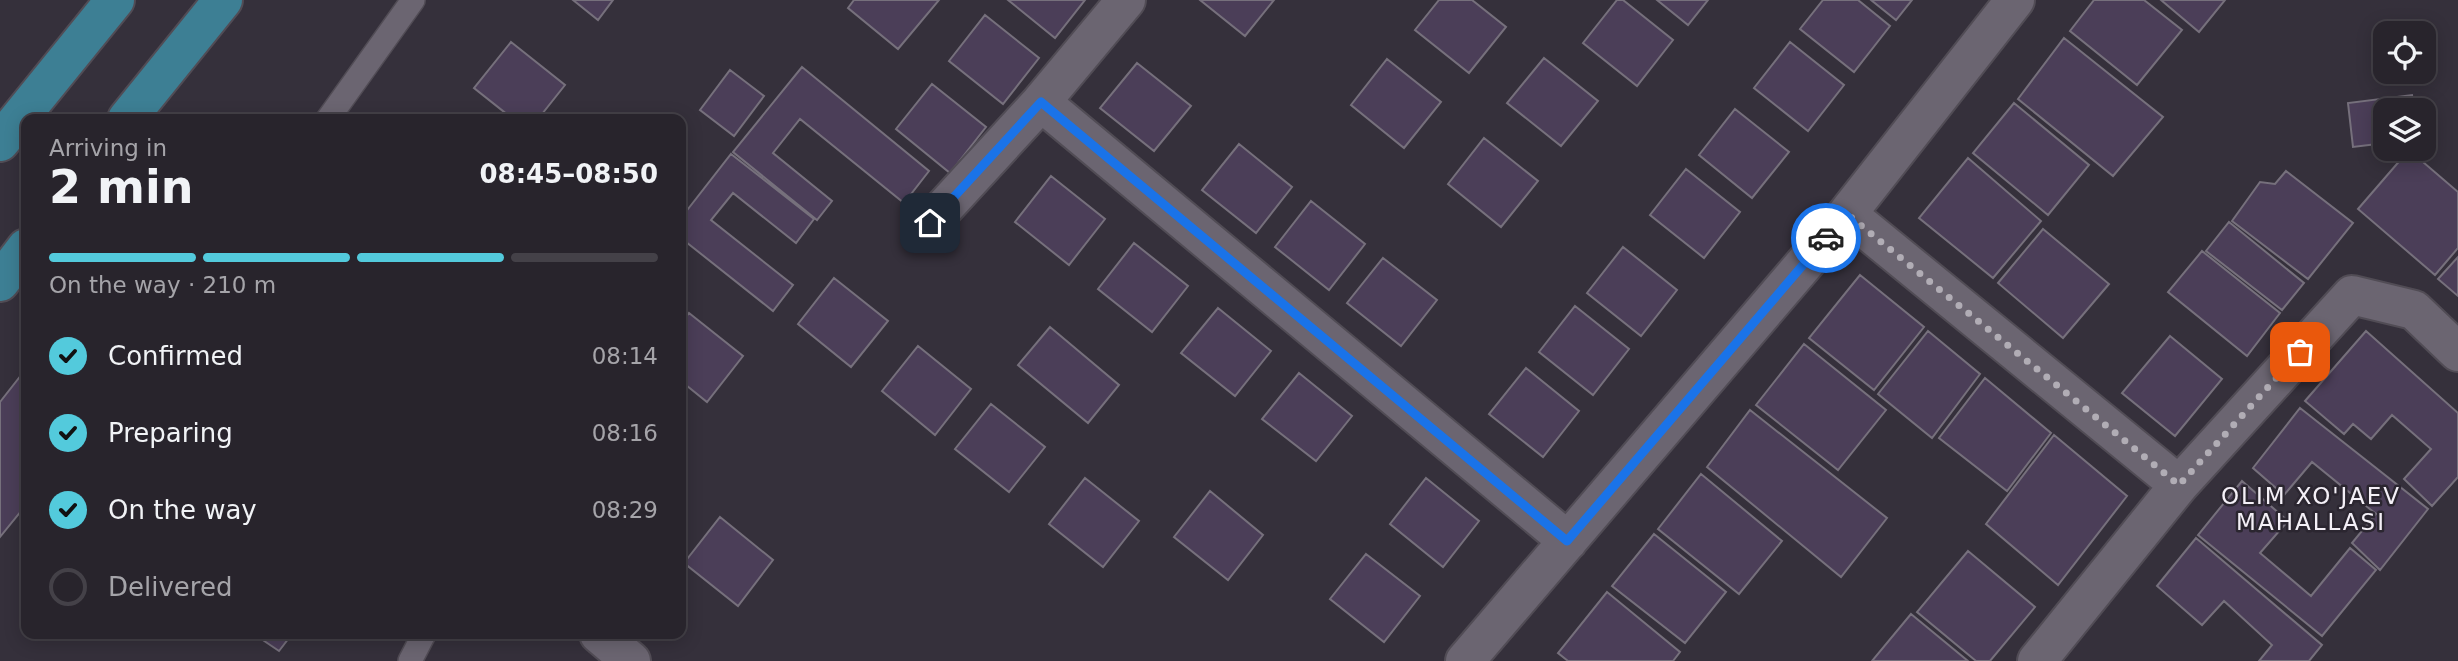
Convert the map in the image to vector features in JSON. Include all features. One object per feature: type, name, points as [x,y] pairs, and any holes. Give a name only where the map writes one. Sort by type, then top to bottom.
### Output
[{"type":"main road","points":[[29,114],[115,0]]},
{"type":"main road","points":[[131,114],[223,0]]},
{"type":"main road","points":[[7,143],[21,124]]},
{"type":"main road","points":[[0,282],[21,255]]},
{"type":"street","points":[[930,223],[1041,102],[1126,0]]},
{"type":"street","points":[[1465,661],[1847,214],[2015,0]]},
{"type":"street","points":[[1041,102],[1567,541]]},
{"type":"street","points":[[1847,214],[2179,485]]},
{"type":"street","points":[[2037,661],[2179,485],[2352,295],[2414,310],[2458,352]]},
{"type":"street","points":[[605,639],[631,661]]},
{"type":"lane","points":[[332,114],[413,0]]},
{"type":"lane","points":[[410,661],[421,639]]},
{"type":"building","points":[[573,0],[613,0],[598,20]]},
{"type":"building","points":[[854,0],[939,0],[898,49],[848,8]]},
{"type":"building","points":[[1008,0],[1085,0],[1055,38]]},
{"type":"building","points":[[1200,0],[1274,0],[1245,36]]},
{"type":"building","points":[[1439,0],[1472,0],[1506,27],[1469,73],[1415,30]]},
{"type":"building","points":[[1617,0],[1623,0],[1673,40],[1637,86],[1583,43]]},
{"type":"building","points":[[1657,0],[1708,0],[1688,25]]},
{"type":"building","points":[[1823,0],[1858,0],[1890,26],[1854,72],[1800,29]]},
{"type":"building","points":[[1871,0],[1912,0],[1896,20]]},
{"type":"building","points":[[2094,0],[2144,0],[2182,30],[2137,85],[2070,31]]},
{"type":"building","points":[[2161,0],[2225,0],[2199,32]]},
{"type":"building","points":[[985,15],[1039,58],[1003,104],[949,61]]},
{"type":"building","points":[[2064,38],[2163,117],[2113,176],[2018,99]]},
{"type":"building","points":[[511,42],[565,85],[542,114],[507,114],[474,88]]},
{"type":"building","points":[[1790,42],[1844,85],[1808,131],[1754,88]]},
{"type":"building","points":[[1544,58],[1598,101],[1561,146],[1507,103]]},
{"type":"building","points":[[1387,59],[1441,102],[1404,148],[1351,105]]},
{"type":"building","points":[[1137,63],[1191,106],[1154,151],[1100,108]]},
{"type":"building","points":[[802,67],[929,171],[904,203],[800,119],[773,153],[832,201],[817,220],[733,152]]},
{"type":"building","points":[[730,70],[764,96],[734,136],[700,110]]},
{"type":"building","points":[[932,84],[986,127],[950,173],[896,129]]},
{"type":"building","points":[[2412,95],[2412,98],[2388,98]]},
{"type":"building","points":[[2373,100],[2373,144],[2353,147],[2348,103]]},
{"type":"building","points":[[2014,103],[2089,165],[2048,215],[1973,153]]},
{"type":"building","points":[[1735,109],[1789,152],[1752,198],[1699,155]]},
{"type":"building","points":[[1484,138],[1538,181],[1501,227],[1448,184]]},
{"type":"building","points":[[1239,144],[1292,187],[1256,233],[1202,190]]},
{"type":"building","points":[[731,154],[814,219],[796,243],[733,193],[711,220],[793,285],[773,311],[686,242],[686,212]]},
{"type":"building","points":[[1968,158],[2041,221],[1993,278],[1919,218]]},
{"type":"building","points":[[2399,161],[2422,161],[2458,192],[2458,248],[2435,275],[2358,209]]},
{"type":"building","points":[[1686,169],[1740,212],[1704,258],[1650,215]]},
{"type":"building","points":[[2286,171],[2353,223],[2308,279],[2232,221],[2260,182],[2275,184]]},
{"type":"building","points":[[1051,176],[1105,219],[1069,265],[1015,222]]},
{"type":"building","points":[[1311,201],[1365,244],[1329,290],[1275,247]]},
{"type":"building","points":[[2229,222],[2304,283],[2282,310],[2206,251]]},
{"type":"building","points":[[2043,229],[2109,284],[2063,338],[1998,283]]},
{"type":"building","points":[[1134,243],[1188,286],[1152,332],[1098,289]]},
{"type":"building","points":[[1623,247],[1677,290],[1641,336],[1587,293]]},
{"type":"building","points":[[2202,251],[2280,313],[2247,356],[2168,292]]},
{"type":"building","points":[[2458,257],[2458,296],[2438,279]]},
{"type":"building","points":[[1383,258],[1437,300],[1401,346],[1347,303]]},
{"type":"building","points":[[1860,275],[1924,327],[1874,390],[1809,338]]},
{"type":"building","points":[[834,278],[888,321],[851,367],[798,324]]},
{"type":"building","points":[[1575,306],[1629,349],[1593,395],[1539,352]]},
{"type":"building","points":[[1218,308],[1271,351],[1235,396],[1181,353]]},
{"type":"building","points":[[689,313],[743,356],[707,402],[686,385],[686,317]]},
{"type":"building","points":[[1050,327],[1119,385],[1088,423],[1018,365]]},
{"type":"building","points":[[1928,331],[1980,374],[1932,438],[1878,394]]},
{"type":"building","points":[[2366,331],[2458,413],[2458,477],[2432,506],[2404,479],[2431,449],[2392,415],[2371,439],[2353,424],[2344,434],[2305,401]]},
{"type":"building","points":[[2170,336],[2222,379],[2175,436],[2122,393]]},
{"type":"building","points":[[1804,344],[1886,410],[1838,470],[1756,405]]},
{"type":"building","points":[[918,346],[971,389],[935,435],[882,391]]},
{"type":"building","points":[[1526,368],[1579,411],[1543,457],[1489,414]]},
{"type":"building","points":[[1299,373],[1352,416],[1316,461],[1262,419]]},
{"type":"building","points":[[21,375],[21,511],[0,537],[0,402]]},
{"type":"building","points":[[1985,378],[2051,433],[2007,491],[1939,438]]},
{"type":"building","points":[[991,404],[1045,447],[1009,492],[955,449]]},
{"type":"building","points":[[2300,408],[2428,509],[2380,570],[2352,543],[2376,514],[2312,462],[2284,495],[2253,468]]},
{"type":"building","points":[[1750,410],[1887,518],[1841,577],[1707,467]]},
{"type":"building","points":[[2054,435],[2127,496],[2058,585],[1986,524]]},
{"type":"building","points":[[1701,474],[1782,541],[1739,594],[1658,529]]},
{"type":"building","points":[[1085,478],[1139,521],[1103,567],[1049,524]]},
{"type":"building","points":[[1426,478],[1479,521],[1443,567],[1390,524]]},
{"type":"building","points":[[2242,481],[2288,521],[2260,553],[2311,596],[2350,548],[2376,570],[2322,636],[2198,535]]},
{"type":"building","points":[[1210,491],[1263,535],[1228,580],[1174,537]]},
{"type":"building","points":[[720,517],[773,560],[738,606],[686,565],[686,560]]},
{"type":"building","points":[[1654,534],[1726,592],[1685,643],[1612,586]]},
{"type":"building","points":[[2196,538],[2322,645],[2309,661],[2259,661],[2272,645],[2224,601],[2202,625],[2157,586]]},
{"type":"building","points":[[1968,551],[2035,607],[1990,661],[1976,661],[1917,612]]},
{"type":"building","points":[[1366,554],[1420,596],[1384,642],[1330,599]]},
{"type":"building","points":[[1607,592],[1680,652],[1673,661],[1568,661],[1558,653]]},
{"type":"building","points":[[1911,614],[1968,661],[1872,661]]},
{"type":"building","points":[[261,639],[288,639],[279,651]]},
{"type":"way so far","points":[[1826,238],[1847,214],[2179,485],[2300,352]]},
{"type":"district","name":"OLIM XO'JAEV MAHALLASI","points":[[2311,509]]},
{"type":"route","points":[[930,223],[1041,102],[1567,541],[1826,238]]}]
